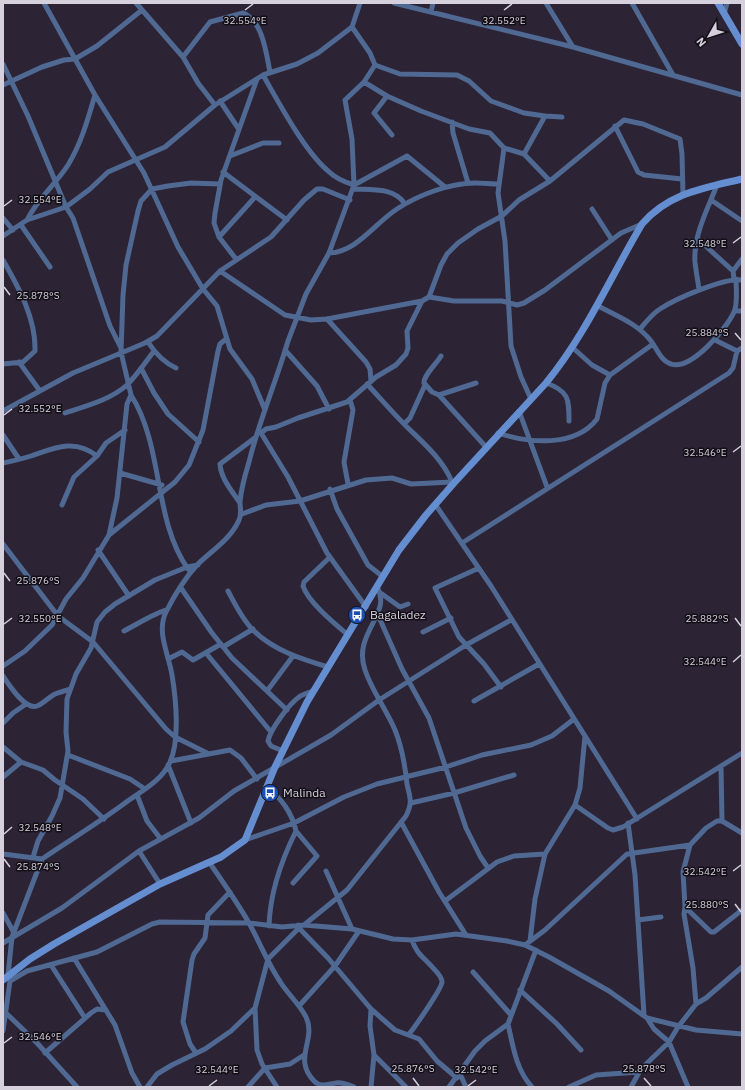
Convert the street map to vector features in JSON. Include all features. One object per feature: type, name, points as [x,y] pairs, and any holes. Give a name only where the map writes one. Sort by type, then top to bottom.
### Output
[{"type":"street","points":[[44,3],[94,96],[136,160],[152,189],[155,200],[168,227],[203,289],[213,300],[221,314],[226,339],[252,379],[265,410]]},
{"type":"street","points":[[136,3],[183,57],[198,83],[238,128]]},
{"type":"street","points":[[3,236],[27,220],[66,207],[90,189],[108,172],[166,147],[217,103],[263,75],[306,60],[352,27],[360,3]]},
{"type":"street","points":[[394,3],[573,47],[742,95]]},
{"type":"street","points":[[431,12],[433,3]]},
{"type":"street","points":[[546,3],[573,47]]},
{"type":"street","points":[[632,3],[673,75]]},
{"type":"street","points":[[718,3],[742,44]]},
{"type":"street","points":[[724,14],[728,3]]},
{"type":"street","points":[[3,85],[59,62],[75,59],[97,46],[142,10]]},
{"type":"street","points":[[183,57],[210,22],[243,13],[252,19],[263,41],[270,72]]},
{"type":"street","points":[[352,27],[373,59],[375,66]]},
{"type":"street","points":[[3,64],[66,207],[73,218],[87,254],[110,326],[121,350],[131,395],[137,404],[148,434],[172,536],[191,573]]},
{"type":"street","points":[[240,503],[249,461],[285,350],[306,294],[329,253],[350,200],[353,187],[352,139],[345,100],[364,82],[375,66]]},
{"type":"street","points":[[375,66],[400,74],[457,75],[472,84],[491,100],[524,113],[562,117]]},
{"type":"street","points":[[263,75],[297,132],[317,160],[335,177],[353,187],[394,193],[401,197],[405,204]]},
{"type":"street","points":[[236,259],[219,237],[214,220],[220,184],[238,128],[257,79]]},
{"type":"street","points":[[364,82],[387,96],[469,129],[490,132],[504,148],[524,154],[550,181]]},
{"type":"street","points":[[27,220],[31,211],[67,166],[77,148],[94,96]]},
{"type":"street","points":[[387,96],[374,114],[392,135]]},
{"type":"street","points":[[524,154],[545,116]]},
{"type":"street","points":[[220,271],[279,312],[285,315],[311,320],[327,320],[422,301],[429,296],[436,275],[447,254],[468,235],[502,216],[519,200],[550,181],[624,120],[653,127],[680,139],[683,195]]},
{"type":"street","points":[[452,122],[452,133],[468,183]]},
{"type":"street","points":[[615,126],[638,172],[682,179]]},
{"type":"street","points":[[230,156],[264,143],[279,143]]},
{"type":"street","points":[[504,148],[499,184],[499,207],[502,216],[510,303],[511,346],[521,377],[531,399]]},
{"type":"street","points":[[353,187],[407,156],[445,187]]},
{"type":"street","points":[[224,172],[255,197],[266,202],[287,220]]},
{"type":"street","points":[[245,840],[275,766],[313,691],[366,607],[382,576],[398,550],[453,482],[546,383],[573,348],[598,306],[642,224],[661,205],[683,195],[742,179]]},
{"type":"street","points":[[329,253],[338,252],[353,246],[405,204],[445,187],[468,183],[499,184]]},
{"type":"street","points":[[121,350],[126,265],[138,211],[142,201],[152,189],[181,184],[220,184]]},
{"type":"street","points":[[700,290],[695,261],[698,239],[717,185]]},
{"type":"street","points":[[3,411],[73,373],[121,350],[148,342],[168,326],[220,271],[271,237],[304,200],[320,188],[350,200]]},
{"type":"street","points":[[219,237],[255,197]]},
{"type":"street","points":[[711,200],[742,221]]},
{"type":"street","points":[[592,209],[612,240]]},
{"type":"street","points":[[3,218],[13,230]]},
{"type":"street","points":[[429,296],[454,301],[494,301],[517,305],[532,299],[621,233],[642,224]]},
{"type":"street","points":[[21,225],[50,267]]},
{"type":"street","points":[[598,306],[640,329],[663,359],[671,365],[677,365],[702,352],[715,340],[735,311],[738,279],[733,271],[698,239]]},
{"type":"street","points":[[733,271],[742,259]]},
{"type":"street","points":[[3,260],[24,301],[34,334],[35,351],[30,358],[19,362],[3,364]]},
{"type":"street","points":[[640,329],[661,309],[700,290],[738,279]]},
{"type":"street","points":[[191,822],[170,763],[175,737],[174,696],[162,626],[167,610],[191,573],[198,564],[232,532],[242,514],[240,503],[220,471],[220,464],[266,429],[329,409],[350,400],[369,383],[396,365],[406,354],[408,348],[407,331],[422,301]]},
{"type":"street","points":[[735,311],[742,311]]},
{"type":"street","points":[[327,320],[366,362],[370,369],[369,383],[404,424],[433,452],[453,482]]},
{"type":"street","points":[[3,666],[32,644],[52,625],[66,599],[83,578],[98,550],[109,535],[169,487],[189,465],[198,442],[206,414],[220,344],[226,339]]},
{"type":"street","points":[[715,340],[737,351]]},
{"type":"street","points":[[148,342],[154,351],[168,364],[176,368]]},
{"type":"street","points":[[498,434],[530,440],[565,440],[578,434],[595,422],[605,384],[610,375],[653,344]]},
{"type":"street","points":[[573,348],[592,365],[610,375]]},
{"type":"street","points":[[462,542],[729,373],[733,368],[737,351],[742,348]]},
{"type":"street","points":[[285,350],[317,386],[329,409]]},
{"type":"street","points":[[65,413],[91,405],[116,393],[128,384],[154,351]]},
{"type":"street","points":[[404,424],[410,418],[425,385],[425,376],[434,368],[441,356]]},
{"type":"street","points":[[19,362],[40,391]]},
{"type":"street","points":[[141,368],[154,393],[168,414],[198,442]]},
{"type":"street","points":[[439,395],[476,383]]},
{"type":"street","points":[[546,383],[554,386],[566,396],[569,404],[569,421]]},
{"type":"street","points":[[425,385],[432,392],[439,395],[486,448]]},
{"type":"street","points":[[109,535],[120,473],[127,404],[131,395]]},
{"type":"street","points":[[348,484],[344,462],[353,410],[350,400]]},
{"type":"street","points":[[519,411],[547,488]]},
{"type":"street","points":[[62,505],[74,477],[96,456],[106,443],[125,430]]},
{"type":"street","points":[[3,434],[19,459]]},
{"type":"street","points":[[259,434],[300,501],[330,557],[366,607]]},
{"type":"street","points":[[3,463],[52,448],[67,446],[84,447],[96,456]]},
{"type":"street","points":[[120,473],[169,487]]},
{"type":"street","points":[[242,514],[266,505],[300,501],[330,489],[379,478],[392,478],[412,484],[453,482]]},
{"type":"street","points":[[330,489],[337,509],[368,565],[382,576]]},
{"type":"street","points":[[436,504],[479,568],[637,819]]},
{"type":"street","points":[[3,544],[58,616],[93,642],[166,729],[175,737],[207,753]]},
{"type":"street","points":[[98,550],[129,596]]},
{"type":"street","points":[[330,557],[304,582],[303,586],[306,593],[315,604],[348,635]]},
{"type":"street","points":[[33,857],[38,841],[52,816],[62,785],[68,755],[67,699],[70,689],[93,642],[97,622],[101,616],[115,604],[155,580],[198,564]]},
{"type":"street","points":[[479,568],[435,588],[459,637],[484,664],[501,687]]},
{"type":"street","points":[[377,587],[382,594],[400,607],[408,604]]},
{"type":"street","points":[[181,588],[222,646],[287,710]]},
{"type":"street","points":[[228,591],[241,614],[253,629],[285,652],[328,667]]},
{"type":"street","points":[[7,978],[97,952],[152,924],[170,921],[232,924],[249,923],[269,926],[299,927],[304,925],[355,881],[401,822],[411,803],[404,755],[398,737],[368,677],[362,657],[366,635],[378,615],[382,601],[382,594]]},
{"type":"street","points":[[124,631],[144,622],[160,611],[167,610]]},
{"type":"street","points":[[378,615],[409,681],[429,718],[473,844],[488,868]]},
{"type":"street","points":[[423,632],[451,618]]},
{"type":"street","points":[[3,943],[68,905],[139,851],[191,822],[234,791],[258,779],[275,766],[331,735],[379,700],[466,645],[511,620]]},
{"type":"street","points":[[168,659],[182,652],[193,660],[253,629]]},
{"type":"street","points":[[206,653],[271,732]]},
{"type":"street","points":[[267,691],[293,656]]},
{"type":"street","points":[[474,702],[539,664]]},
{"type":"street","points":[[3,676],[26,704],[37,706],[57,693],[70,689]]},
{"type":"street","points":[[283,751],[271,746],[268,741],[271,732],[287,710],[299,697],[313,691]]},
{"type":"street","points":[[3,723],[13,713],[26,704]]},
{"type":"street","points":[[7,978],[42,951],[160,884],[221,857],[245,840],[294,823],[344,797],[377,784],[446,767],[482,755],[531,745],[552,736],[574,719]]},
{"type":"street","points":[[530,941],[535,899],[545,854],[576,805],[580,788],[585,736]]},
{"type":"street","points":[[3,747],[21,762],[40,767],[62,785],[83,799],[104,819]]},
{"type":"street","points":[[3,1031],[6,1014],[7,978],[13,931],[42,859],[104,819],[145,789],[170,763],[207,753],[230,750],[236,753],[258,779]]},
{"type":"street","points":[[576,805],[613,830],[637,819],[742,753]]},
{"type":"street","points":[[68,755],[130,779],[145,789]]},
{"type":"street","points":[[3,777],[21,762]]},
{"type":"street","points":[[721,766],[722,821]]},
{"type":"street","points":[[411,803],[454,793],[514,775]]},
{"type":"street","points":[[267,786],[280,799],[294,823],[296,831],[317,856],[293,883]]},
{"type":"street","points":[[137,795],[147,821],[160,838]]},
{"type":"street","points":[[696,1004],[693,968],[684,914],[683,872],[690,845],[712,823],[722,821],[742,833]]},
{"type":"street","points":[[401,822],[445,901],[466,935]]},
{"type":"street","points":[[628,823],[633,852],[646,1017],[654,1028],[670,1042],[688,1087]]},
{"type":"street","points":[[269,926],[269,914],[276,877],[281,862],[296,831]]},
{"type":"street","points":[[525,945],[545,930],[621,858],[633,852],[690,845]]},
{"type":"street","points":[[139,851],[160,884]]},
{"type":"street","points":[[3,854],[42,859]]},
{"type":"street","points":[[445,901],[497,862],[514,856],[545,854]]},
{"type":"street","points":[[209,862],[249,923],[280,982],[306,1016],[310,1027],[310,1034],[304,1055],[307,1070],[313,1080],[317,1083],[330,1086],[337,1083],[354,1087]]},
{"type":"street","points":[[326,871],[352,929]]},
{"type":"street","points":[[196,1053],[186,1032],[183,1014],[194,954],[205,938],[208,915],[230,892]]},
{"type":"street","points":[[685,907],[712,932],[718,930],[742,910]]},
{"type":"street","points":[[3,913],[13,931]]},
{"type":"street","points":[[638,920],[662,917]]},
{"type":"street","points":[[304,925],[352,929],[393,939],[412,940],[435,936],[466,935],[525,945],[609,992],[646,1017],[678,1027],[715,1033],[742,1034]]},
{"type":"street","points":[[277,1087],[265,1068],[257,1050],[255,1008],[268,959],[299,927]]},
{"type":"street","points":[[299,927],[335,966],[371,1009],[395,1030],[419,1039],[437,1061],[459,1076],[466,1087]]},
{"type":"street","points":[[299,1006],[335,966],[359,931]]},
{"type":"street","points":[[409,1034],[439,992],[442,983],[434,968],[421,958],[412,940]]},
{"type":"street","points":[[532,1087],[527,1084],[515,1056],[508,1024],[536,950]]},
{"type":"street","points":[[74,958],[106,1010],[121,1038],[132,1073],[140,1087]]},
{"type":"street","points":[[51,965],[85,1018]]},
{"type":"street","points":[[631,1087],[639,1072],[670,1042],[678,1027],[696,1004],[706,998],[742,967]]},
{"type":"street","points":[[472,972],[511,1015]]},
{"type":"street","points":[[520,990],[557,1024],[580,1050]]},
{"type":"street","points":[[147,1087],[157,1074],[196,1053],[231,1031],[255,1008]]},
{"type":"street","points":[[46,1053],[97,1009],[106,1010]]},
{"type":"street","points":[[371,1009],[370,1032],[374,1055],[371,1087]]},
{"type":"street","points":[[6,1014],[46,1053],[77,1087]]},
{"type":"street","points":[[449,1087],[459,1076],[480,1046],[508,1024]]},
{"type":"street","points":[[248,1087],[265,1068],[290,1064],[304,1055]]},
{"type":"street","points":[[374,1055],[406,1087]]},
{"type":"street","points":[[569,1087],[596,1075],[639,1072]]},
{"type":"place","name":"Bagaladez","points":[[357,615]]},
{"type":"place","name":"Malinda","points":[[270,793]]}]
